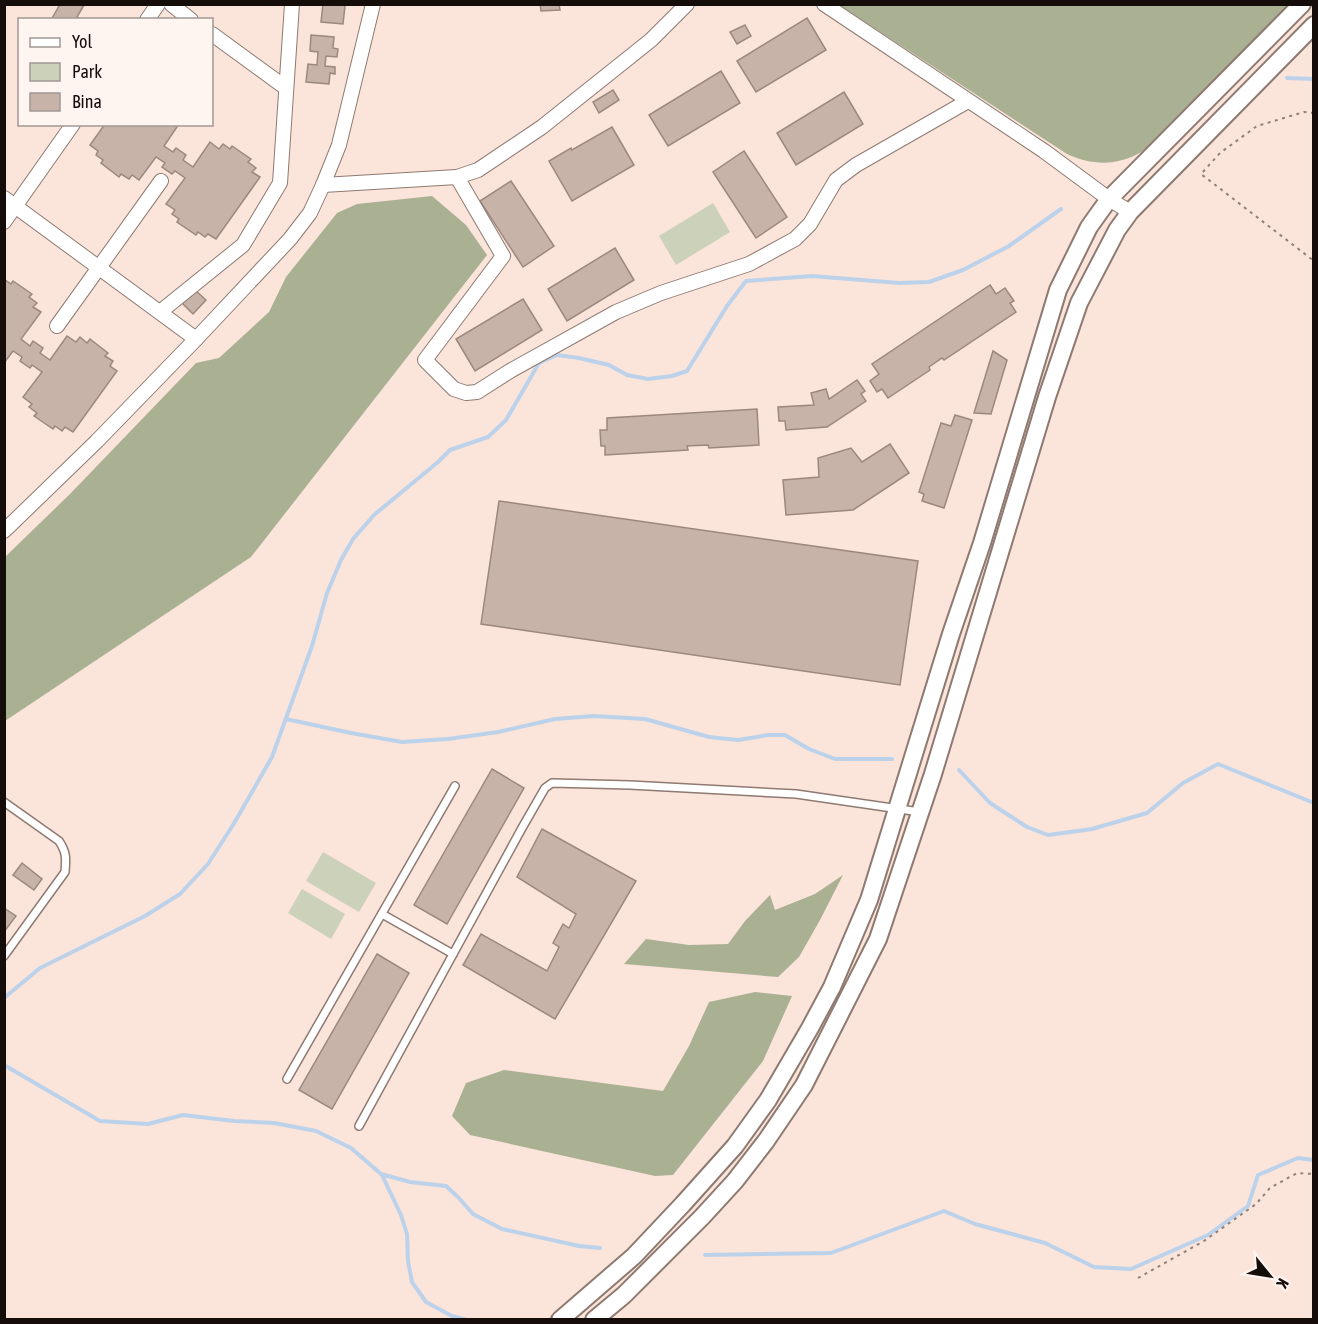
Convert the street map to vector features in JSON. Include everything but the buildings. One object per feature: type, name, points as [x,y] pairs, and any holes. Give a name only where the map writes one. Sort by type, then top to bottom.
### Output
[{"type":"street","points":[[148,18],[158,4]]},
{"type":"street","points":[[171,4],[188,18]]},
{"type":"street","points":[[160,312],[243,245],[280,183],[292,4]]},
{"type":"street","points":[[4,531],[97,441],[196,339],[290,239],[310,213],[339,145],[373,4]]},
{"type":"street","points":[[323,185],[457,177],[478,170],[542,127],[651,40],[687,4]]},
{"type":"street","points":[[824,4],[1130,212]]},
{"type":"street","points":[[560,1320],[634,1256],[735,1146],[768,1100],[832,987],[869,900],[951,634],[982,543],[1058,290],[1089,227],[1109,199],[1302,4]]},
{"type":"street","points":[[594,1320],[624,1295],[702,1217],[735,1181],[766,1141],[804,1085],[878,939],[920,813],[1047,397],[1079,303],[1117,230],[1130,212],[1314,25]]},
{"type":"street","points":[[213,35],[286,88]]},
{"type":"street","points":[[457,177],[503,256],[425,360],[454,389],[466,393],[477,392],[616,312],[661,292],[748,264],[795,239],[810,224],[836,180],[856,165],[968,101]]},
{"type":"street","points":[[4,222],[10,202],[71,126]]},
{"type":"street","points":[[57,326],[161,181]]},
{"type":"street","points":[[10,202],[196,339]]},
{"type":"street","points":[[1026,394],[1047,397]]},
{"type":"street","points":[[982,543],[1000,549]]},
{"type":"lane","points":[[359,1126],[545,788],[552,783],[796,794],[920,813]]},
{"type":"lane","points":[[287,1079],[455,786]]},
{"type":"lane","points":[[4,802],[59,841],[64,849],[66,860],[65,872],[4,956]]},
{"type":"lane","points":[[382,914],[453,954]]},
{"type":"path","points":[[1314,113],[1304,112],[1257,126],[1220,153],[1202,174],[1314,261]]},
{"type":"path","points":[[1138,1278],[1204,1241],[1256,1204],[1270,1188],[1297,1173],[1314,1174]]},
{"type":"green space","points":[[839,5],[1289,5],[1143,151],[1115,162],[1105,163],[1086,161],[1067,154]]},
{"type":"green space","points":[[432,196],[466,225],[487,255],[251,557],[5,721],[5,557],[70,494],[196,363],[219,358],[269,312],[286,277],[337,213],[357,204]]},
{"type":"green space","points":[[713,203],[730,232],[676,265],[659,236]]},
{"type":"green space","points":[[323,852],[376,883],[359,912],[306,881]]},
{"type":"green space","points":[[843,875],[799,957],[778,977],[624,964],[646,939],[689,945],[728,944],[745,921],[770,895],[775,910],[815,894]]},
{"type":"green space","points":[[302,889],[345,914],[331,939],[288,913]]},
{"type":"green space","points":[[755,992],[792,996],[763,1061],[673,1175],[655,1176],[470,1135],[452,1116],[466,1083],[504,1070],[663,1091],[689,1046],[709,1002]]},
{"type":"waterway","points":[[1287,78],[1314,79]]},
{"type":"waterway","points":[[4,998],[40,968],[145,916],[180,894],[208,864],[272,757],[312,646],[327,593],[353,539],[374,515],[450,450],[488,437],[506,420],[539,363],[557,355],[609,365],[627,375],[648,379],[672,376],[687,371],[727,306],[746,281],[812,276],[899,283],[929,282],[963,270],[1009,246],[1061,209]]},
{"type":"waterway","points":[[286,719],[402,742],[498,732],[555,719],[594,716],[645,719],[709,737],[738,740],[785,735],[809,749],[835,759],[892,759]]},
{"type":"waterway","points":[[959,770],[990,803],[1027,827],[1048,835],[1092,829],[1147,813],[1183,783],[1218,764],[1314,803]]},
{"type":"waterway","points":[[4,1065],[100,1121],[148,1124],[183,1115],[274,1123],[316,1131],[351,1148],[381,1174],[410,1182],[446,1186],[473,1214],[502,1229],[579,1246],[600,1248]]},
{"type":"waterway","points":[[705,1255],[831,1253],[944,1211],[975,1224],[1045,1243],[1094,1267],[1131,1269],[1208,1235],[1248,1206],[1258,1175],[1298,1158],[1314,1160]]},
{"type":"waterway","points":[[382,1175],[401,1215],[407,1234],[408,1261],[412,1282],[426,1302],[452,1316],[467,1320]]}]
